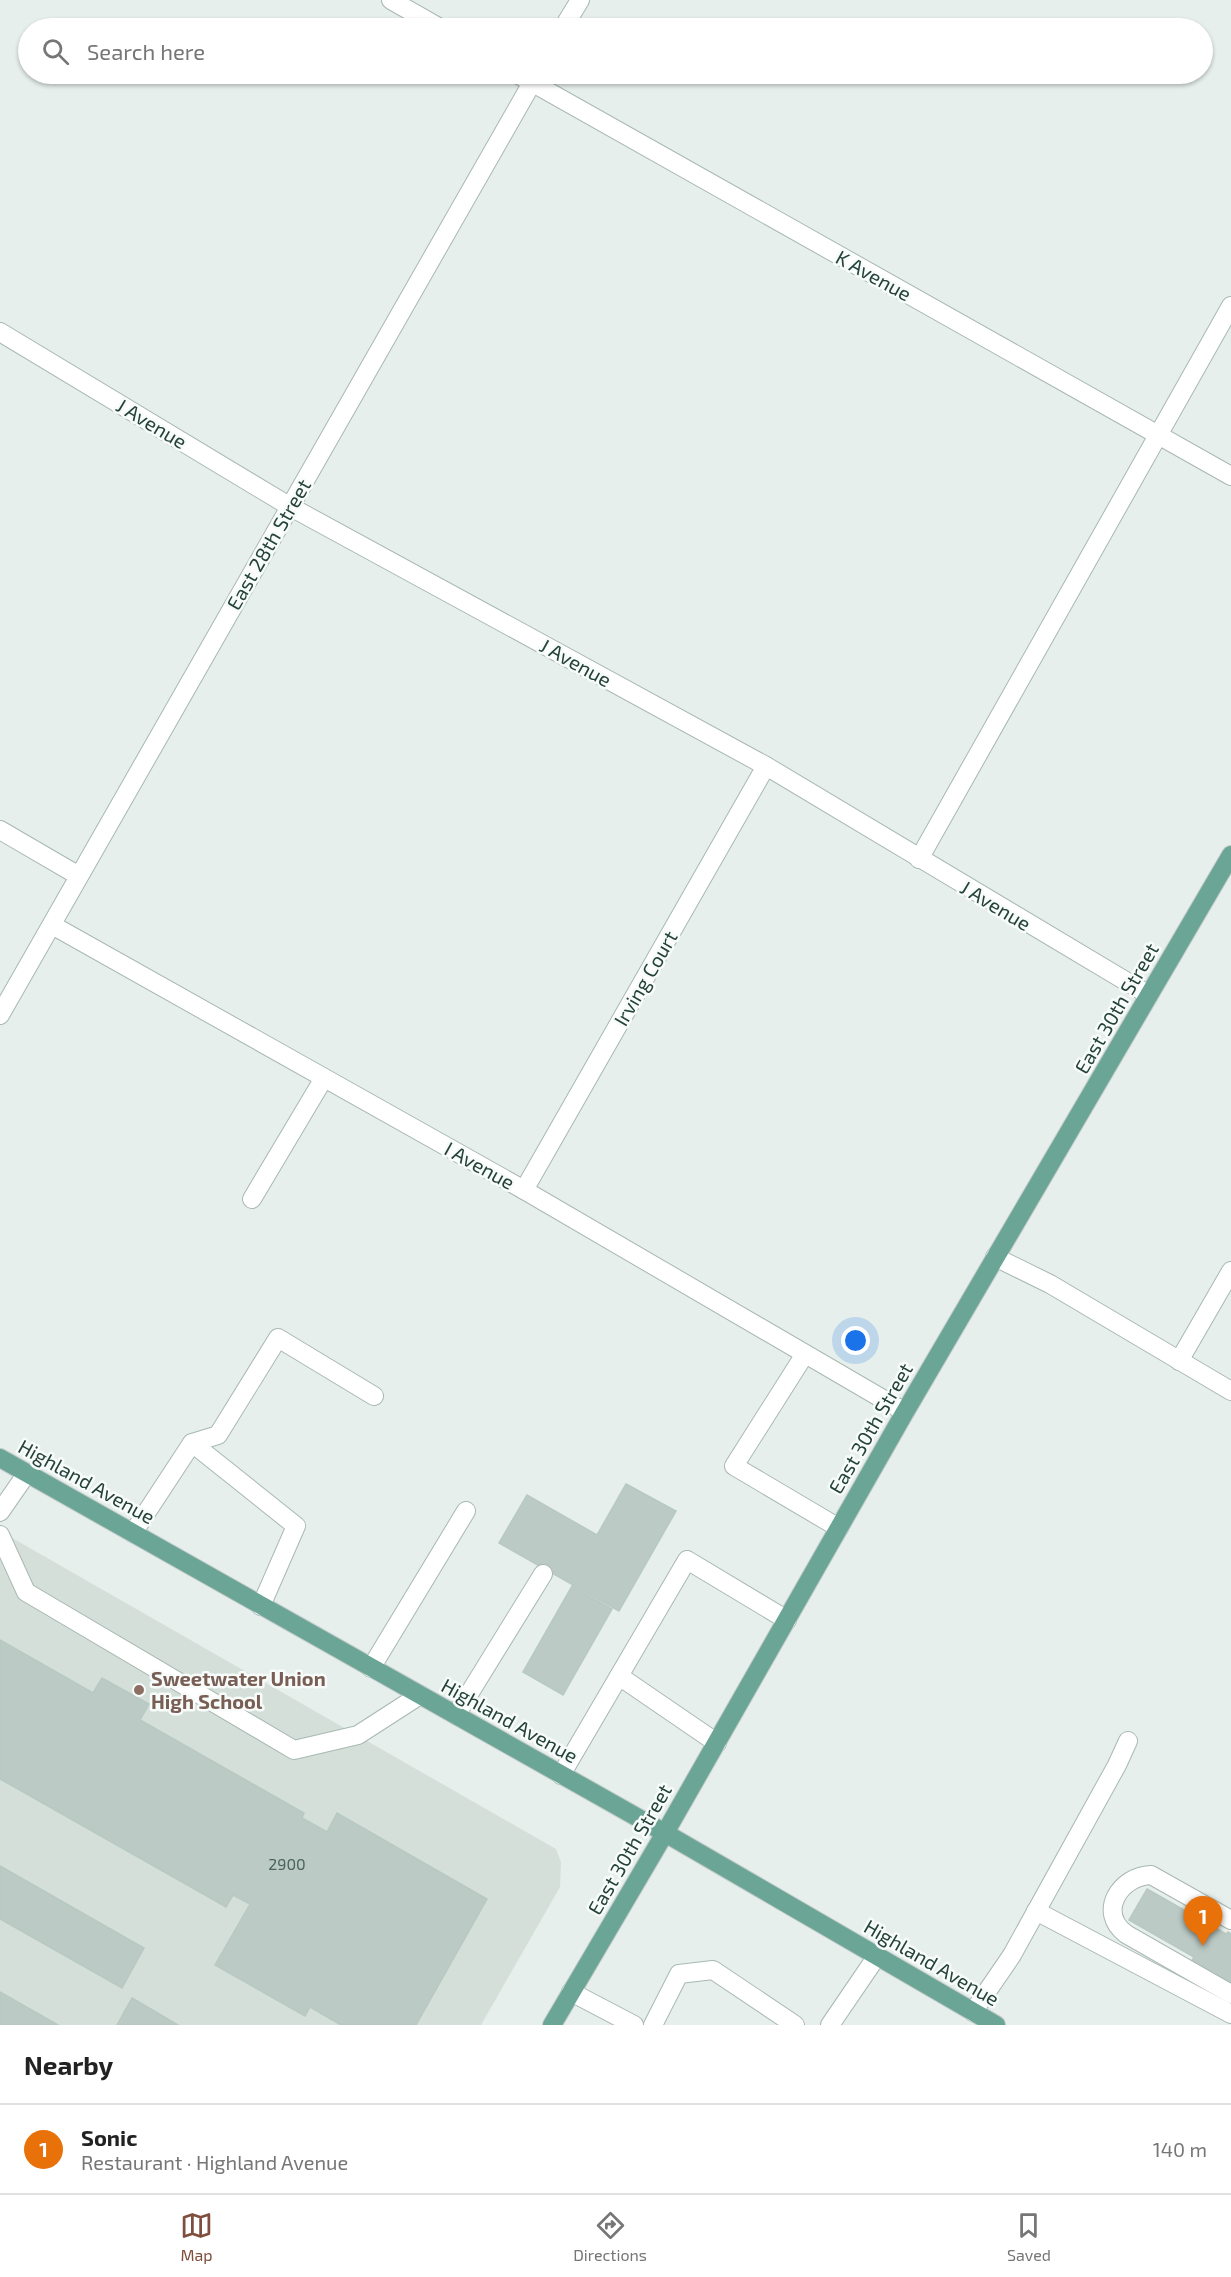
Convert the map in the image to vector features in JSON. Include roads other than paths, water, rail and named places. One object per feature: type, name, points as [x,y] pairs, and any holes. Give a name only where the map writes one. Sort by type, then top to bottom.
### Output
[{"type":"main road","name":"East 30th Street","points":[[552,2025],[717,1743],[904,1412],[1231,855]]},
{"type":"main road","name":"Highland Avenue","points":[[0,1458],[665,1833],[996,2025]]},
{"type":"street","points":[[391,0],[422,18]]},
{"type":"street","points":[[569,18],[580,0]]},
{"type":"street","name":"East 28th Street","points":[[0,1016],[525,84]]},
{"type":"street","name":"K Avenue","points":[[543,84],[1231,476]]},
{"type":"street","points":[[919,860],[1231,306]]},
{"type":"street","name":"J Avenue","points":[[0,332],[289,506],[766,766],[919,860],[1149,995]]},
{"type":"street","name":"Irving Court","points":[[524,1190],[766,766]]},
{"type":"street","points":[[0,830],[80,876]]},
{"type":"street","name":"I Avenue","points":[[52,925],[524,1190],[904,1412]]},
{"type":"street","points":[[252,1199],[324,1077]]},
{"type":"street","points":[[995,1257],[1050,1284],[1231,1391]]},
{"type":"street","points":[[1179,1361],[1231,1271]]},
{"type":"street","points":[[133,1533],[192,1443],[218,1435],[278,1338],[374,1396]]},
{"type":"street","points":[[805,1354],[734,1466],[839,1528]]},
{"type":"street","points":[[192,1443],[296,1526],[261,1606]]},
{"type":"street","points":[[0,1512],[27,1473]]},
{"type":"street","points":[[371,1668],[466,1512]]},
{"type":"street","points":[[0,1535],[26,1592],[294,1750],[358,1735],[420,1695]]},
{"type":"street","points":[[561,1775],[687,1560],[787,1620]]},
{"type":"street","points":[[456,1715],[543,1575]]},
{"type":"street","points":[[619,1676],[717,1743]]},
{"type":"street","points":[[973,2012],[1012,1954],[1118,1766],[1128,1741]]},
{"type":"street","points":[[1231,1920],[1151,1875],[1138,1876],[1128,1881],[1113,1906],[1115,1922],[1126,1934],[1231,1994]]},
{"type":"street","points":[[1036,1911],[1231,2014]]},
{"type":"street","points":[[830,2025],[877,1956]]},
{"type":"street","points":[[653,2025],[679,1974],[713,1970],[795,2025]]},
{"type":"street","points":[[571,1992],[633,2025]]},
{"type":"place","name":"Sweetwater Union High School","points":[[139,1690]]},
{"type":"place","name":"Sonic","points":[[1203,1946]]}]
